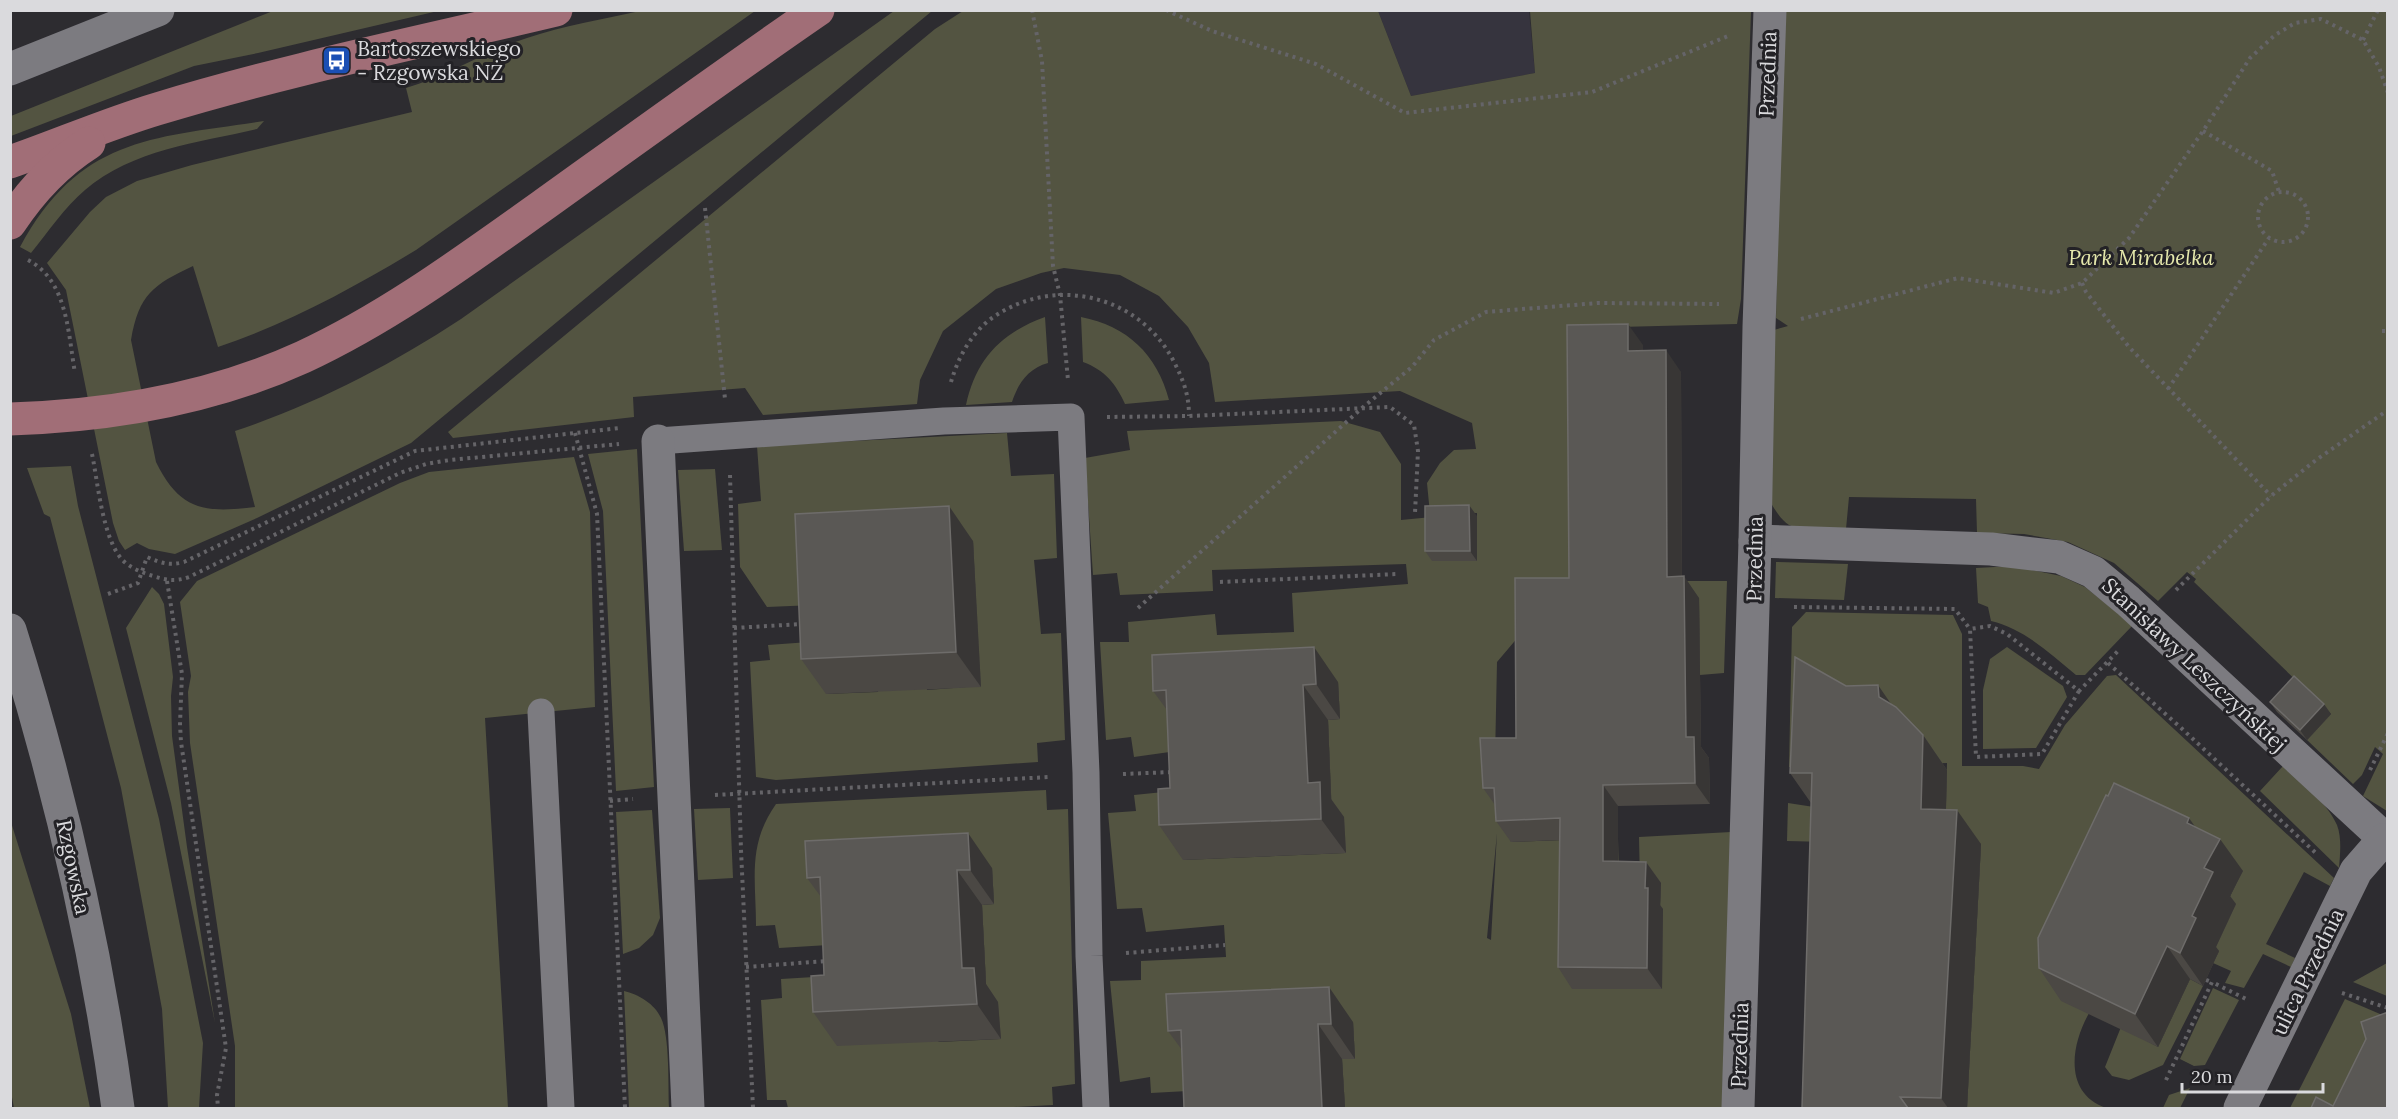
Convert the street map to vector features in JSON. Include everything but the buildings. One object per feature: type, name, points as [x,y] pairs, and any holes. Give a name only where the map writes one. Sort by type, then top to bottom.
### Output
[{"type":"main road","points":[[10,162],[121,122],[200,97],[336,61],[556,10]]},
{"type":"main road","points":[[10,419],[61,417],[124,410],[187,397],[302,357],[383,313],[466,260],[818,10]]},
{"type":"main road","points":[[10,223],[35,190],[59,165],[121,122]]},
{"type":"street","points":[[10,69],[158,10]]},
{"type":"street","name":"Przednia","points":[[1738,1108],[1755,542],[1759,321],[1770,15]]},
{"type":"street","points":[[658,441],[688,1108]]},
{"type":"street","name":"Stanisławy Leszczyńskiej","points":[[1755,542],[1990,549],[2059,557],[2093,572],[2113,586],[2385,841]]},
{"type":"street","name":"Rzgowska","points":[[10,630],[40,726],[71,851],[118,1108]]},
{"type":"street","name":"ulica Przednia","points":[[2240,1108],[2356,871],[2385,841]]},
{"type":"lane","points":[[658,441],[944,421],[1071,417],[1086,777],[1089,956],[1096,1108]]},
{"type":"lane","points":[[541,712],[561,1108]]},
{"type":"path","points":[[1032,10],[1042,61],[1053,266],[1060,294],[1071,417],[1190,416],[1389,407],[1414,425],[1418,451],[1415,513]]},
{"type":"path","points":[[1166,10],[1212,31],[1316,64],[1405,113],[1592,92],[1770,15]]},
{"type":"path","points":[[2363,40],[2379,10]]},
{"type":"path","points":[[1138,608],[1362,408],[1412,367],[1434,340],[1486,312],[1598,303],[1717,303],[1759,321],[1784,324],[1958,278],[2054,293],[2082,283],[2129,238],[2203,132],[2250,58],[2275,35],[2295,23],[2321,19],[2363,40],[2379,67],[2388,93]]},
{"type":"path","points":[[2203,132],[2271,171],[2278,192]]},
{"type":"path","points":[[2278,192],[2298,197],[2304,203],[2308,218],[2306,227],[2294,239],[2277,242],[2269,238],[2259,225],[2259,209],[2268,196],[2278,192]]},
{"type":"path","points":[[705,208],[730,456],[739,794],[753,1108]]},
{"type":"path","points":[[2168,389],[2269,238]]},
{"type":"path","points":[[2082,283],[2086,292],[2129,347],[2271,496]]},
{"type":"path","points":[[944,421],[945,404],[954,370],[975,335],[991,319],[1012,306],[1036,298],[1060,294],[1104,301],[1141,319],[1169,352],[1189,399],[1190,416]]},
{"type":"path","points":[[2382,331],[2388,331]]},
{"type":"path","points":[[1794,607],[1955,609],[1970,629],[1977,757],[2042,753],[2079,691],[2108,663],[2147,618],[2271,496],[2316,460],[2388,410]]},
{"type":"path","points":[[108,594],[138,583],[147,557],[161,564],[172,565],[184,562],[415,451],[638,426],[658,441]]},
{"type":"path","points":[[575,433],[597,514],[625,1108]]},
{"type":"path","points":[[218,1108],[217,1095],[226,1048],[181,742],[182,674],[167,581],[189,577],[400,473],[426,464],[658,441]]},
{"type":"path","points":[[1220,582],[1398,574]]},
{"type":"path","points":[[734,628],[804,624]]},
{"type":"path","points":[[1970,629],[1990,626],[2007,634],[2079,691]]},
{"type":"path","points":[[2108,663],[2259,799],[2349,887]]},
{"type":"path","points":[[610,801],[1180,771]]},
{"type":"path","points":[[1089,956],[1225,945]]},
{"type":"path","points":[[746,967],[835,960]]},
{"type":"path","points":[[2206,980],[2223,988]]},
{"type":"path","points":[[2166,1080],[2212,982]]},
{"type":"path","points":[[2332,992],[2347,993],[2388,1008]]},
{"type":"shaded area","points":[[1378,11],[1529,11],[1535,73],[1411,96]]},
{"type":"green space","points":[[273,11],[438,11],[194,66],[11,136],[11,116]]},
{"type":"green space","points":[[640,11],[755,11],[416,250],[295,316],[218,347],[193,266],[168,279],[150,293],[138,312],[131,340],[156,462],[175,491],[196,505],[208,508],[255,507],[235,431],[323,396],[379,368],[434,336],[894,11],[932,11],[411,443],[257,518],[175,554],[149,549],[137,543],[125,550],[119,541],[113,523],[66,290],[47,263],[90,212],[106,197],[137,181],[192,165],[412,112],[406,88],[527,38],[569,26]]},
{"type":"green space","points":[[963,11],[1378,11],[1411,96],[1535,73],[1530,11],[1751,11],[1741,299],[1737,324],[1580,328],[1626,581],[1727,581],[1724,673],[1700,675],[1699,598],[1530,623],[1497,662],[1495,759],[1511,842],[1618,838],[1619,882],[1660,909],[1661,883],[1640,882],[1639,837],[1731,832],[1722,1108],[1345,1108],[1342,1059],[1355,1059],[1353,1022],[1206,1090],[1151,1093],[1150,1077],[1120,1082],[1110,981],[1141,980],[1141,961],[1226,957],[1224,925],[1146,932],[1142,908],[1117,909],[1108,813],[1136,811],[1134,795],[1193,789],[1183,860],[1345,853],[1332,817],[1328,720],[1340,719],[1338,682],[1191,749],[1134,757],[1131,737],[1106,740],[1100,642],[1129,642],[1128,622],[1215,614],[1217,635],[1294,632],[1292,593],[1408,584],[1406,564],[1212,570],[1213,591],[1120,595],[1117,573],[1093,575],[1085,458],[1130,450],[1127,431],[1341,421],[1380,432],[1401,464],[1401,520],[1432,517],[1477,561],[1477,513],[1430,514],[1427,483],[1440,463],[1454,450],[1476,449],[1472,423],[1400,391],[1215,402],[1209,363],[1188,327],[1159,296],[1120,275],[1064,268],[1041,273],[996,289],[943,331],[920,380],[917,404],[763,415],[745,388],[633,397],[634,417],[453,438],[448,432],[935,29]],"holes":[[[1497,833],[1491,940],[1487,938]]]},
{"type":"green space","name":"Park Mirabelka","points":[[1781,11],[2387,11],[2387,811],[2363,796],[2383,754],[2375,747],[2362,775],[2353,784],[2307,740],[2331,714],[2194,582],[2196,579],[2187,572],[2158,601],[2114,563],[2068,542],[2024,534],[1977,533],[1976,499],[1849,497],[1846,529],[1794,527],[1778,515],[1771,503],[1774,330],[1788,326],[1776,318]]},
{"type":"green space","points":[[264,121],[257,129],[167,149],[124,165],[85,190],[31,253],[20,247],[43,210],[68,183],[95,163],[123,149],[154,139]]},
{"type":"green space","points":[[1045,317],[1048,363],[1041,365],[1025,377],[1012,402],[966,405],[976,374],[993,350],[1016,331]]},
{"type":"green space","points":[[1081,317],[1112,327],[1138,345],[1157,369],[1169,400],[1125,404],[1109,378],[1098,369],[1083,362]]},
{"type":"green space","points":[[1007,433],[1011,476],[1054,474],[1057,558],[1034,560],[1041,634],[1061,633],[1065,740],[1037,743],[1038,762],[776,780],[756,777],[750,662],[770,660],[768,645],[823,641],[826,694],[878,692],[879,684],[926,681],[927,690],[980,686],[973,541],[838,604],[767,607],[740,567],[738,504],[761,501],[757,446]]},
{"type":"green space","points":[[637,449],[654,787],[616,791],[603,511],[588,454]]},
{"type":"green space","points":[[574,457],[590,512],[595,707],[485,718],[508,1108],[235,1108],[235,1046],[190,743],[188,692],[191,676],[180,602],[197,581],[400,483],[429,472]]},
{"type":"green space","points":[[71,466],[78,506],[159,819],[203,1043],[199,1108],[168,1108],[162,1009],[121,788],[50,517],[44,514],[27,468]]},
{"type":"green space","points":[[715,469],[722,550],[684,551],[678,470]]},
{"type":"green space","points":[[1776,562],[1848,564],[1844,600],[1775,598]]},
{"type":"green space","points":[[2013,566],[2061,576],[2085,587],[2133,625],[2085,675],[2076,675],[2026,636],[1991,621],[1988,607],[1978,603],[1976,568]]},
{"type":"green space","points":[[152,587],[164,604],[173,677],[172,736],[215,1023],[171,803],[126,628]]},
{"type":"green space","points":[[1806,612],[1953,615],[1962,634],[1962,766],[2023,766],[2039,769],[2065,725],[2107,676],[2116,675],[2334,878],[2330,886],[2304,872],[2266,944],[2295,958],[2291,967],[2263,954],[2244,988],[2225,983],[2231,971],[2213,963],[2219,951],[2215,949],[2228,901],[2242,871],[2088,1015],[2077,1041],[2075,1069],[2083,1092],[2106,1108],[1967,1108],[1981,845],[1945,843],[1947,763],[1789,767],[1792,627]]},
{"type":"green space","points":[[2007,647],[2063,686],[2067,697],[2036,748],[1983,749],[1983,690],[1990,659]]},
{"type":"green space","points":[[2283,766],[2313,793],[2333,817],[2340,835],[2339,868],[2260,791]]},
{"type":"green space","points":[[1046,790],[1047,810],[1068,809],[1075,1084],[1052,1087],[1053,1105],[996,1108],[788,1108],[786,1100],[767,1100],[761,1000],[782,998],[781,979],[847,975],[939,1042],[1001,1039],[987,1003],[982,905],[994,904],[992,868],[845,944],[779,948],[775,925],[756,926],[755,878],[757,848],[767,819],[776,804]]},
{"type":"green space","points":[[1788,803],[1814,807],[1828,842],[1787,841]]},
{"type":"green space","points":[[730,808],[733,878],[698,880],[694,809]]},
{"type":"green space","points":[[652,810],[660,918],[653,935],[639,948],[623,954],[616,812]]},
{"type":"green space","points":[[10,819],[71,1014],[90,1108],[14,1108],[10,1087]]},
{"type":"green space","points":[[2387,963],[2387,996],[2353,982]]},
{"type":"green space","points":[[2190,979],[2203,986],[2163,1065],[2129,1080],[2112,1076],[2105,1067],[2121,1027],[2158,1047]]},
{"type":"green space","points":[[2213,988],[2239,1000],[2205,1065],[2194,1066],[2180,1059]]},
{"type":"green space","points":[[624,991],[646,1000],[661,1018],[666,1037],[669,1108],[629,1108]]},
{"type":"green space","points":[[2345,999],[2387,1017],[2365,1108],[2290,1108]]},
{"type":"green space","points":[[2190,1088],[2180,1108],[2163,1108],[2169,1095]]},
{"type":"place","name":"Bartoszewskiego - Rzgowska NŻ","points":[[336,61]]}]
